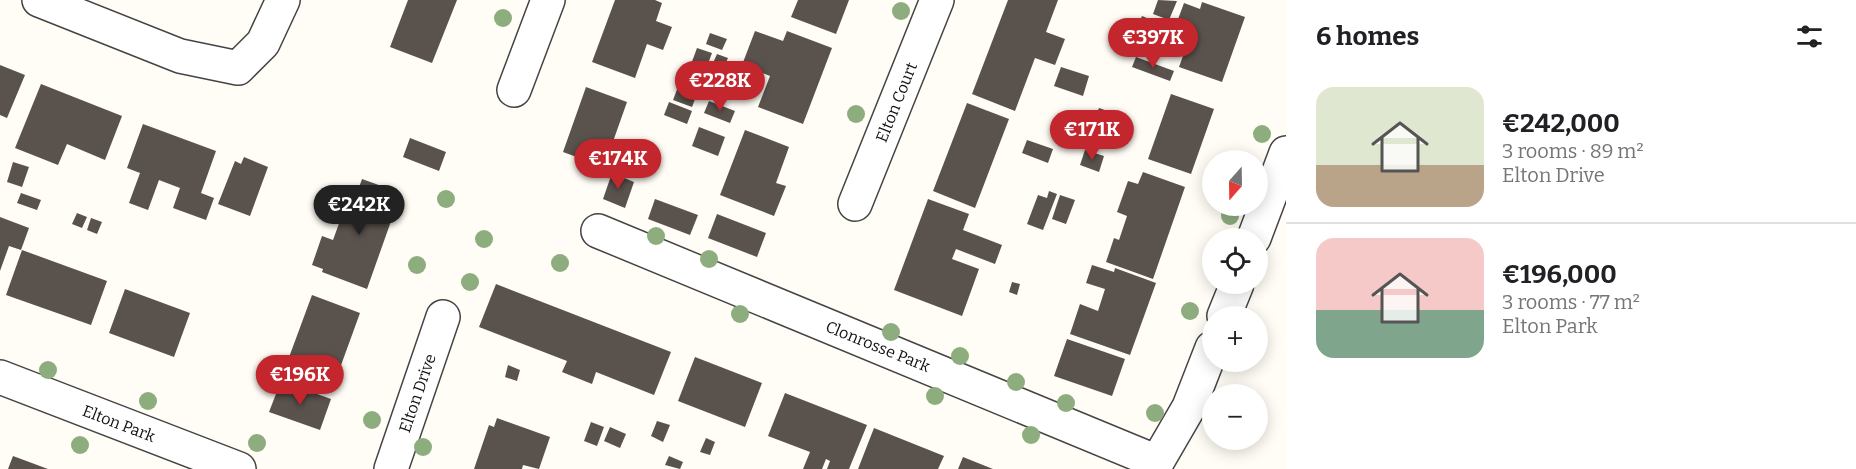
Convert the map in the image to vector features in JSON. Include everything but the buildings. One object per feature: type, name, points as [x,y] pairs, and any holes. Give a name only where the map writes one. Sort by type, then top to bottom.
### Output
[{"type":"street","points":[[39,0],[180,56],[238,68],[263,43],[283,0]]},
{"type":"street","points":[[514,90],[548,0]]},
{"type":"street","name":"Elton Court","points":[[855,204],[937,0]]},
{"type":"street","points":[[1258,228],[1286,153]]},
{"type":"street","name":"Clonrosse Park","points":[[598,231],[1155,465]]},
{"type":"street","name":"Elton Drive","points":[[391,469],[443,317]]},
{"type":"street","points":[[1155,465],[1189,407],[1203,372]]},
{"type":"street","name":"Elton Park","points":[[0,377],[239,469]]}]
